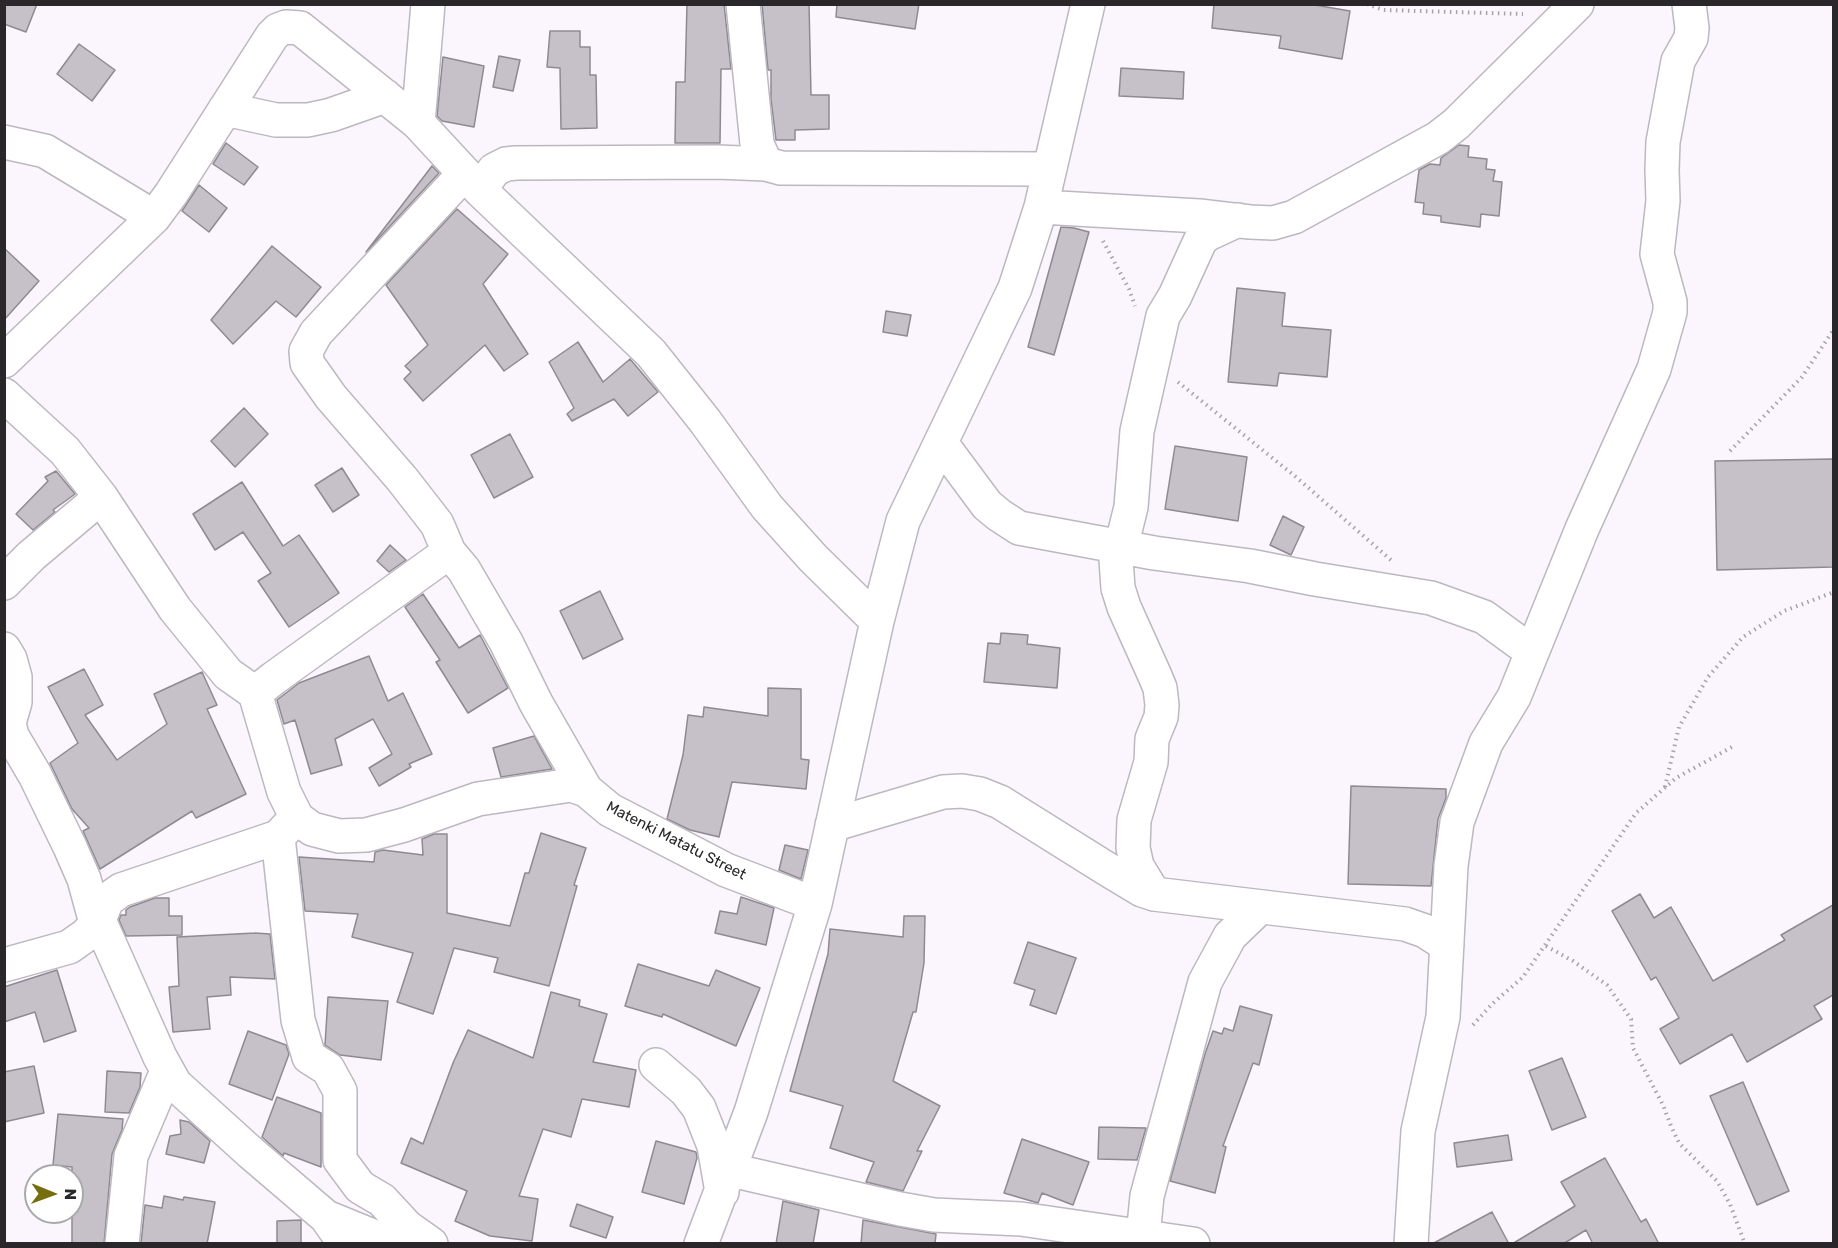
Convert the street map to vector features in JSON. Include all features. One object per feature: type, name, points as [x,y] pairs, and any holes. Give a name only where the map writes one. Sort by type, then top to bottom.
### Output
[{"type":"street","points":[[418,123],[428,4]]},
{"type":"street","points":[[743,4],[757,144],[766,164]]},
{"type":"street","points":[[701,1244],[752,1112],[815,904],[877,621],[903,521],[1015,288],[1041,207],[1088,4]]},
{"type":"street","points":[[1411,1244],[1418,1131],[1443,1017],[1451,866],[1457,822],[1486,743],[1514,698],[1586,518],[1654,369],[1670,312],[1670,302],[1657,254],[1663,201],[1663,142],[1678,61],[1690,38],[1689,4]]},
{"type":"street","points":[[1041,207],[1199,216],[1273,223],[1294,217],[1438,138],[1456,124],[1572,10]]},
{"type":"street","points":[[4,361],[154,217],[272,36],[278,30],[286,27],[300,28],[418,123],[472,182],[651,353],[705,421],[766,507],[813,558],[877,621]]},
{"type":"street","points":[[225,109],[276,120],[308,120],[331,115],[385,96]]},
{"type":"street","points":[[4,142],[45,151],[154,217]]},
{"type":"street","points":[[586,790],[536,703],[506,642],[464,570],[449,552],[437,524],[402,479],[331,397],[307,363],[306,351],[316,333],[472,182],[506,164],[717,162],[766,164],[781,168],[1049,169]]},
{"type":"street","points":[[1154,894],[1137,866],[1133,848],[1134,820],[1151,762],[1152,739],[1161,717],[1162,705],[1160,688],[1124,607],[1118,588],[1118,546],[1131,507],[1137,430],[1163,316],[1175,296],[1201,239],[1238,220]]},
{"type":"street","points":[[4,395],[65,452],[100,497],[175,609],[228,674],[255,693],[284,792],[298,1020],[309,1058],[328,1070],[340,1091],[340,1160],[360,1187],[382,1200],[407,1227],[431,1244]]},
{"type":"street","points":[[941,443],[987,504],[1019,528],[1431,598],[1484,617],[1532,652]]},
{"type":"street","points":[[4,583],[100,497]]},
{"type":"street","points":[[255,693],[449,552]]},
{"type":"street","points":[[4,649],[10,659],[15,677],[15,702],[9,723],[12,736],[35,775],[66,839],[84,879],[97,921],[167,1071],[175,1084],[326,1217],[345,1244]]},
{"type":"street","points":[[4,965],[69,947],[86,935],[97,921],[107,900],[121,890],[287,827],[312,829],[339,836],[366,835],[404,825],[478,799],[571,786],[586,790]]},
{"type":"street","name":"Matenki Matatu Street","points":[[586,790],[610,810],[726,870],[815,904]]},
{"type":"street","points":[[832,825],[943,792],[962,791],[980,794],[1000,802],[1142,890],[1154,894],[1405,924],[1425,931],[1447,945]]},
{"type":"street","points":[[1150,1239],[1147,1196],[1205,982],[1230,936],[1260,907]]},
{"type":"street","points":[[656,1065],[686,1091],[699,1108],[726,1181]]},
{"type":"street","points":[[122,1244],[130,1156],[167,1071]]},
{"type":"street","points":[[726,1181],[923,1213],[1021,1219],[1193,1244]]},
{"type":"street","points":[[326,1217],[375,1237],[401,1244]]},
{"type":"path","points":[[1367,4],[1383,10],[1572,10]]},
{"type":"path","points":[[1086,210],[1129,289],[1136,310]]},
{"type":"path","points":[[1730,451],[1802,377],[1833,329]]},
{"type":"path","points":[[1154,354],[1165,370],[1296,477],[1395,564]]},
{"type":"path","points":[[1665,788],[1679,727],[1708,677],[1743,637],[1784,611],[1833,592]]},
{"type":"path","points":[[1467,1032],[1492,1004],[1523,977],[1636,813],[1676,778],[1732,747]]},
{"type":"path","points":[[1546,946],[1573,961],[1607,985],[1630,1019],[1633,1048],[1663,1105],[1679,1143],[1717,1181],[1730,1204],[1745,1244]]},
{"type":"building","points":[[4,4],[37,4],[26,32],[4,24]]},
{"type":"building","points":[[687,4],[724,4],[731,69],[721,69],[720,143],[675,143],[676,82],[685,82]]},
{"type":"building","points":[[762,4],[809,4],[811,95],[829,95],[829,129],[795,130],[795,140],[776,140],[771,99],[771,70],[768,70]]},
{"type":"building","points":[[837,4],[919,4],[915,29],[836,17]]},
{"type":"building","points":[[1214,4],[1309,4],[1350,11],[1342,59],[1279,48],[1281,36],[1212,28]]},
{"type":"building","points":[[550,31],[580,31],[580,47],[590,47],[590,75],[596,75],[597,128],[561,129],[560,68],[547,67]]},
{"type":"building","points":[[79,44],[115,70],[92,101],[57,74]]},
{"type":"building","points":[[499,56],[520,60],[513,91],[493,87]]},
{"type":"building","points":[[443,57],[484,66],[474,127],[442,121],[437,116]]},
{"type":"building","points":[[1121,68],[1184,72],[1183,99],[1119,96]]},
{"type":"building","points":[[226,143],[258,167],[244,185],[213,164]]},
{"type":"building","points":[[1459,145],[1469,146],[1468,157],[1487,159],[1486,169],[1495,170],[1493,181],[1502,182],[1499,216],[1481,214],[1480,227],[1441,222],[1441,216],[1423,214],[1424,203],[1415,202],[1419,170],[1430,164],[1440,165],[1441,158]]},
{"type":"building","points":[[432,166],[439,173],[366,252]]},
{"type":"building","points":[[199,185],[227,208],[209,232],[182,211]]},
{"type":"building","points":[[457,209],[508,254],[483,284],[528,354],[504,371],[485,345],[423,401],[404,379],[411,372],[405,366],[428,345],[386,285]]},
{"type":"building","points":[[1061,227],[1089,232],[1054,355],[1028,347]]},
{"type":"building","points":[[272,246],[321,287],[296,317],[276,301],[233,344],[211,320]]},
{"type":"building","points":[[4,248],[39,281],[4,320]]},
{"type":"building","points":[[1237,288],[1285,293],[1282,326],[1331,330],[1327,377],[1279,373],[1277,386],[1228,382]]},
{"type":"building","points":[[886,311],[911,315],[907,336],[883,332]]},
{"type":"building","points":[[578,342],[603,382],[630,359],[658,392],[628,416],[614,399],[572,421],[567,414],[574,408],[549,362]]},
{"type":"building","points":[[244,408],[268,434],[235,467],[211,441]]},
{"type":"building","points":[[510,434],[533,477],[494,498],[471,455]]},
{"type":"building","points":[[1175,446],[1247,457],[1238,521],[1165,509]]},
{"type":"building","points":[[1833,459],[1833,567],[1717,570],[1715,461]]},
{"type":"building","points":[[342,468],[359,495],[333,512],[315,485]]},
{"type":"building","points":[[56,471],[75,494],[53,510],[55,512],[33,530],[16,514],[48,481],[45,477]]},
{"type":"building","points":[[242,482],[283,546],[299,535],[339,593],[289,627],[258,581],[271,573],[243,532],[215,550],[193,514]]},
{"type":"building","points":[[1283,516],[1304,527],[1291,555],[1270,545]]},
{"type":"building","points":[[390,545],[406,560],[389,572],[377,561]]},
{"type":"building","points":[[600,591],[623,639],[583,659],[560,611]]},
{"type":"building","points":[[423,594],[459,648],[480,635],[508,688],[468,713],[436,662],[440,660],[405,607]]},
{"type":"building","points":[[1001,633],[1028,635],[1027,644],[1060,648],[1057,688],[984,682],[988,643],[1000,644]]},
{"type":"building","points":[[369,656],[388,701],[403,693],[432,754],[409,764],[411,767],[379,786],[369,768],[392,754],[373,719],[335,739],[342,765],[311,774],[295,720],[284,724],[277,700],[299,683]]},
{"type":"building","points":[[84,669],[103,705],[85,715],[117,760],[167,724],[154,694],[202,672],[217,705],[207,709],[246,794],[196,818],[192,811],[100,869],[83,831],[89,828],[72,809],[50,763],[78,743],[48,687]]},
{"type":"building","points":[[768,688],[801,689],[801,759],[809,760],[806,789],[732,782],[719,837],[690,830],[667,819],[683,755],[688,715],[703,717],[704,707],[768,716]]},
{"type":"building","points":[[534,736],[552,769],[501,777],[493,748]]},
{"type":"building","points":[[1351,786],[1446,789],[1446,798],[1438,819],[1431,886],[1348,884]]},
{"type":"building","points":[[541,833],[586,848],[574,885],[577,886],[549,986],[494,972],[498,958],[454,948],[433,1014],[397,1002],[413,953],[352,937],[358,914],[305,911],[299,857],[374,862],[375,852],[383,850],[423,855],[422,839],[434,834],[447,834],[447,913],[510,926],[525,873],[529,873]]},
{"type":"building","points":[[785,845],[808,850],[801,879],[779,870]]},
{"type":"building","points":[[1640,894],[1654,918],[1671,907],[1713,981],[1785,940],[1781,935],[1833,905],[1833,995],[1814,1006],[1822,1019],[1747,1062],[1732,1034],[1680,1064],[1660,1029],[1679,1018],[1656,977],[1651,980],[1612,911]]},
{"type":"building","points":[[741,897],[774,908],[766,945],[715,933],[720,911],[737,914]]},
{"type":"building","points":[[155,898],[169,898],[169,916],[182,916],[182,935],[126,936],[119,920],[121,915],[126,915],[126,910],[130,907]]},
{"type":"building","points":[[904,916],[925,916],[924,963],[916,1012],[913,1012],[893,1081],[940,1106],[917,1151],[922,1151],[903,1191],[866,1182],[874,1162],[830,1148],[843,1106],[790,1091],[828,954],[830,929],[903,937]]},
{"type":"building","points":[[270,934],[275,979],[230,977],[231,995],[207,997],[210,1029],[173,1032],[169,987],[179,986],[177,937]]},
{"type":"building","points":[[1028,942],[1076,958],[1056,1014],[1030,1005],[1035,990],[1014,983]]},
{"type":"building","points":[[638,964],[709,986],[716,970],[760,988],[736,1046],[663,1014],[662,1017],[625,1006]]},
{"type":"building","points":[[57,970],[76,1031],[44,1042],[35,1012],[4,1022],[4,987]]},
{"type":"building","points":[[551,992],[580,1000],[579,1006],[607,1014],[593,1062],[636,1070],[629,1107],[582,1099],[571,1137],[543,1129],[519,1196],[538,1199],[532,1241],[490,1236],[455,1221],[467,1191],[401,1163],[411,1138],[423,1144],[453,1063],[468,1030],[533,1058]]},
{"type":"building","points":[[328,997],[388,1001],[381,1060],[340,1055],[325,1045]]},
{"type":"building","points":[[1240,1006],[1272,1015],[1259,1065],[1253,1063],[1223,1146],[1226,1147],[1215,1193],[1170,1181],[1213,1031],[1222,1034],[1224,1028],[1233,1031]]},
{"type":"building","points":[[248,1031],[286,1045],[289,1054],[272,1100],[229,1084]]},
{"type":"building","points":[[1562,1058],[1586,1117],[1552,1130],[1529,1071]]},
{"type":"building","points":[[34,1066],[44,1113],[4,1122],[4,1072]]},
{"type":"building","points":[[107,1071],[141,1073],[140,1087],[129,1113],[105,1112]]},
{"type":"building","points":[[1743,1082],[1789,1191],[1757,1205],[1710,1096]]},
{"type":"building","points":[[277,1097],[321,1113],[321,1167],[284,1153],[283,1156],[262,1137]]},
{"type":"building","points":[[58,1114],[123,1119],[122,1130],[112,1154],[104,1244],[72,1244],[72,1224],[84,1224],[84,1164],[53,1164]]},
{"type":"building","points":[[180,1120],[189,1122],[210,1141],[204,1163],[166,1154],[170,1136],[181,1134]]},
{"type":"building","points":[[1099,1127],[1146,1128],[1137,1160],[1098,1159]]},
{"type":"building","points":[[1508,1135],[1512,1160],[1457,1167],[1454,1143]]},
{"type":"building","points":[[1022,1139],[1089,1162],[1073,1205],[1042,1193],[1038,1203],[1004,1193]]},
{"type":"building","points":[[656,1141],[696,1152],[697,1158],[684,1204],[642,1192]]},
{"type":"building","points":[[1605,1158],[1641,1222],[1646,1219],[1659,1244],[1593,1244],[1586,1230],[1563,1244],[1512,1244],[1575,1206],[1561,1182]]},
{"type":"building","points":[[164,1196],[215,1202],[207,1244],[141,1243],[145,1205],[162,1208]]},
{"type":"building","points":[[783,1201],[819,1210],[813,1244],[776,1244]]},
{"type":"building","points":[[577,1204],[613,1217],[606,1238],[570,1226]]},
{"type":"building","points":[[1492,1212],[1509,1244],[1432,1244]]},
{"type":"building","points":[[301,1220],[301,1244],[277,1244],[277,1221]]},
{"type":"building","points":[[863,1220],[936,1234],[935,1244],[861,1244]]}]
